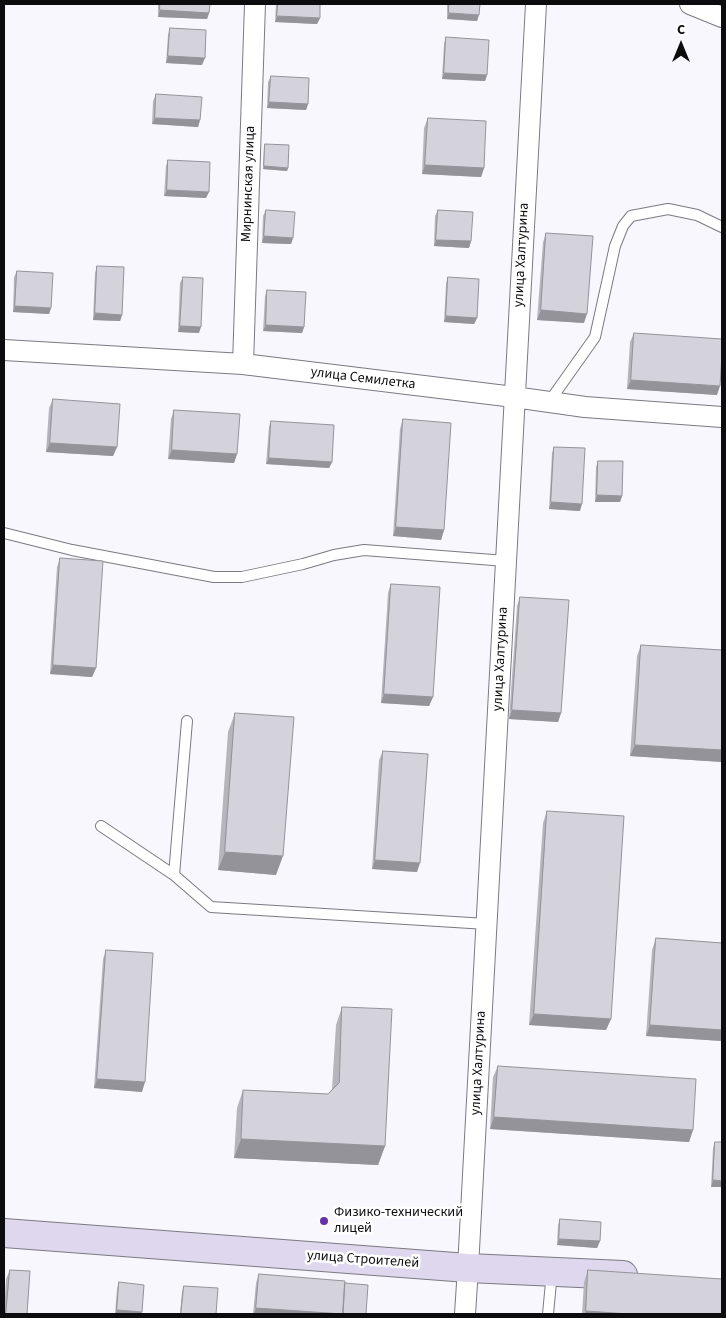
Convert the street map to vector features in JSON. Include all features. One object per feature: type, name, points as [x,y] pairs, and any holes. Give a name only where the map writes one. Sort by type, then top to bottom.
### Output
[{"type":"main road","name":"улица Строителей","points":[[4,1233],[468,1268],[647,1276]]},
{"type":"street","name":"Мирнинская улица","points":[[243,364],[255,4]]},
{"type":"street","name":"улица Халтурина","points":[[465,1314],[536,4]]},
{"type":"street","points":[[690,4],[722,17]]},
{"type":"street","name":"улица Семилетка","points":[[4,350],[243,364],[514,397],[586,408],[722,417]]},
{"type":"lane","points":[[549,402],[595,337],[615,246],[623,226],[631,216],[668,209],[697,215],[722,227]]},
{"type":"lane","points":[[4,533],[72,550],[214,577],[242,577],[303,564],[334,555],[364,550],[506,561]]},
{"type":"lane","points":[[174,875],[187,721]]},
{"type":"lane","points":[[101,826],[174,875],[211,907],[487,924]]},
{"type":"lane","points":[[548,1314],[552,1271]]},
{"type":"building","points":[[160,4],[210,4],[209,13],[160,10]]},
{"type":"building","points":[[278,4],[320,4],[320,18],[277,16]]},
{"type":"building","points":[[449,4],[480,4],[479,15],[449,13]]},
{"type":"building","points":[[170,28],[206,30],[205,58],[168,56]]},
{"type":"building","points":[[446,37],[489,40],[487,75],[444,73]]},
{"type":"building","points":[[271,76],[309,78],[308,104],[269,102]]},
{"type":"building","points":[[156,94],[202,97],[200,120],[155,118]]},
{"type":"building","points":[[428,118],[486,121],[484,168],[425,165]]},
{"type":"building","points":[[265,144],[289,145],[288,168],[264,166]]},
{"type":"building","points":[[168,160],[210,162],[209,192],[167,190]]},
{"type":"building","points":[[266,210],[295,212],[293,238],[264,236]]},
{"type":"building","points":[[438,210],[473,212],[471,241],[436,240]]},
{"type":"building","points":[[546,233],[593,236],[587,314],[541,310]]},
{"type":"building","points":[[97,266],[124,267],[122,315],[95,313]]},
{"type":"building","points":[[17,271],[53,273],[51,308],[15,306]]},
{"type":"building","points":[[183,277],[203,278],[201,327],[180,326]]},
{"type":"building","points":[[448,277],[479,279],[477,318],[446,316]]},
{"type":"building","points":[[267,290],[306,292],[304,327],[266,325]]},
{"type":"building","points":[[634,333],[722,339],[720,386],[631,380]]},
{"type":"building","points":[[53,399],[120,404],[117,447],[50,443]]},
{"type":"building","points":[[174,410],[240,414],[237,454],[172,450]]},
{"type":"building","points":[[403,419],[451,423],[444,530],[396,527]]},
{"type":"building","points":[[271,421],[334,425],[332,462],[269,458]]},
{"type":"building","points":[[554,447],[585,448],[582,504],[551,502]]},
{"type":"building","points":[[598,461],[623,461],[622,496],[597,495]]},
{"type":"building","points":[[60,558],[103,561],[96,668],[53,665]]},
{"type":"building","points":[[391,584],[440,587],[433,697],[384,694]]},
{"type":"building","points":[[520,597],[569,600],[561,713],[512,710]]},
{"type":"building","points":[[641,645],[722,650],[722,750],[635,745]]},
{"type":"building","points":[[235,713],[294,717],[283,856],[225,852]]},
{"type":"building","points":[[383,751],[428,754],[420,863],[375,860]]},
{"type":"building","points":[[547,811],[624,816],[611,1019],[534,1014]]},
{"type":"building","points":[[656,938],[722,943],[722,1030],[650,1025]]},
{"type":"building","points":[[106,950],[153,953],[145,1082],[97,1079]]},
{"type":"building","points":[[342,1007],[392,1009],[385,1146],[241,1139],[243,1090],[328,1094],[339,1083]]},
{"type":"building","points":[[498,1066],[696,1079],[693,1130],[494,1117]]},
{"type":"building","points":[[715,1142],[722,1142],[722,1181],[713,1180]]},
{"type":"building","points":[[560,1219],[601,1222],[600,1241],[559,1239]]},
{"type":"building","points":[[10,1270],[30,1271],[27,1314],[6,1314]]},
{"type":"building","points":[[588,1270],[722,1279],[722,1314],[629,1314],[586,1311]]},
{"type":"building","points":[[259,1274],[345,1281],[343,1314],[256,1308]]},
{"type":"building","points":[[119,1282],[144,1285],[142,1312],[117,1310]]},
{"type":"building","points":[[345,1283],[368,1285],[366,1314],[343,1314]]},
{"type":"building","points":[[184,1286],[218,1288],[216,1314],[181,1314]]},
{"type":"place","name":"Физико-технический лицей","points":[[324,1221]]}]
